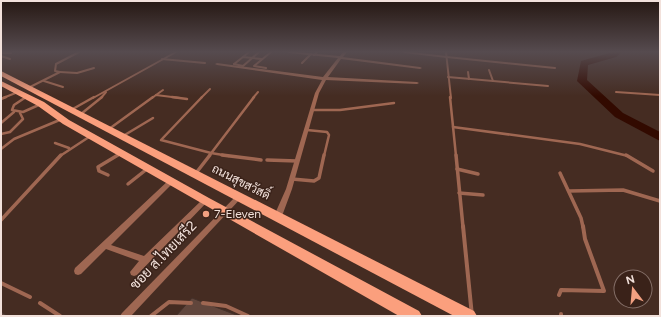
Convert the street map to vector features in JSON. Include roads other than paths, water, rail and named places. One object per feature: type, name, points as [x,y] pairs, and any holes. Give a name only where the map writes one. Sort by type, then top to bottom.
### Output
[{"type":"main road","name":"ถนนสุขสวัสดิ์","points":[[1,73],[24,92],[62,119],[224,212],[413,316]]},
{"type":"main road","name":"ถนนสุขสวัสดิ์","points":[[1,83],[76,112],[470,316]]},
{"type":"street","points":[[237,67],[325,79],[417,84]]},
{"type":"street","points":[[278,216],[292,179],[317,93],[334,67]]},
{"type":"street","points":[[410,67],[420,68]]},
{"type":"street","points":[[78,271],[172,181]]},
{"type":"street","name":"ซอย ส.ไทยเสรี2","points":[[125,316],[144,294],[240,196]]},
{"type":"street","points":[[134,272],[205,201]]},
{"type":"street","points":[[105,246],[145,260]]},
{"type":"lane","points":[[56,67],[55,71],[77,73],[94,68]]},
{"type":"lane","points":[[76,112],[107,91],[149,67]]},
{"type":"lane","points":[[259,67],[266,68]]},
{"type":"lane","points":[[447,67],[459,192],[467,250],[470,316]]},
{"type":"lane","points":[[543,67],[555,68]]},
{"type":"lane","points":[[489,70],[493,81]]},
{"type":"lane","points":[[1,98],[24,92],[60,72]]},
{"type":"lane","points":[[468,72],[469,79]]},
{"type":"lane","points":[[448,77],[548,86]]},
{"type":"lane","points":[[44,81],[64,87]]},
{"type":"lane","points":[[110,129],[163,90]]},
{"type":"lane","points":[[210,90],[161,140],[211,153],[261,160]]},
{"type":"lane","points":[[76,112],[100,99],[107,91]]},
{"type":"lane","points":[[14,112],[12,110],[14,105],[24,92]]},
{"type":"lane","points":[[195,174],[258,92]]},
{"type":"lane","points":[[616,92],[660,94]]},
{"type":"lane","points":[[156,95],[187,99]]},
{"type":"lane","points":[[1,123],[14,112],[20,113],[41,104]]},
{"type":"lane","points":[[312,110],[340,110],[362,106],[394,104]]},
{"type":"lane","points":[[1,134],[10,132],[23,119],[23,116],[20,113]]},
{"type":"lane","points":[[123,136],[153,118]]},
{"type":"lane","points":[[1,149],[14,140],[62,119]]},
{"type":"lane","points":[[453,128],[580,144],[625,154],[653,171]]},
{"type":"lane","points":[[292,179],[314,181],[319,178],[329,133],[307,130]]},
{"type":"lane","points":[[1,220],[42,173],[69,148],[92,135]]},
{"type":"lane","points":[[54,143],[69,148]]},
{"type":"lane","points":[[108,175],[99,171],[98,167],[121,152]]},
{"type":"lane","points":[[267,160],[297,161]]},
{"type":"lane","points":[[128,184],[148,168]]},
{"type":"lane","points":[[457,169],[478,174]]},
{"type":"lane","points":[[559,295],[561,290],[604,291],[585,239],[581,218],[560,172]]},
{"type":"lane","points":[[568,191],[623,190],[660,200]]},
{"type":"lane","points":[[459,192],[483,195]]},
{"type":"lane","points":[[1,283],[30,297]]},
{"type":"lane","points":[[151,316],[166,302],[172,300],[196,304],[221,304],[248,316]]},
{"type":"lane","points":[[40,303],[60,316]]},
{"type":"lane","points":[[191,308],[196,304]]},
{"type":"waterway","points":[[584,67],[582,81],[619,115],[660,137]]},
{"type":"place","name":"7-Eleven","points":[[206,214]]}]
